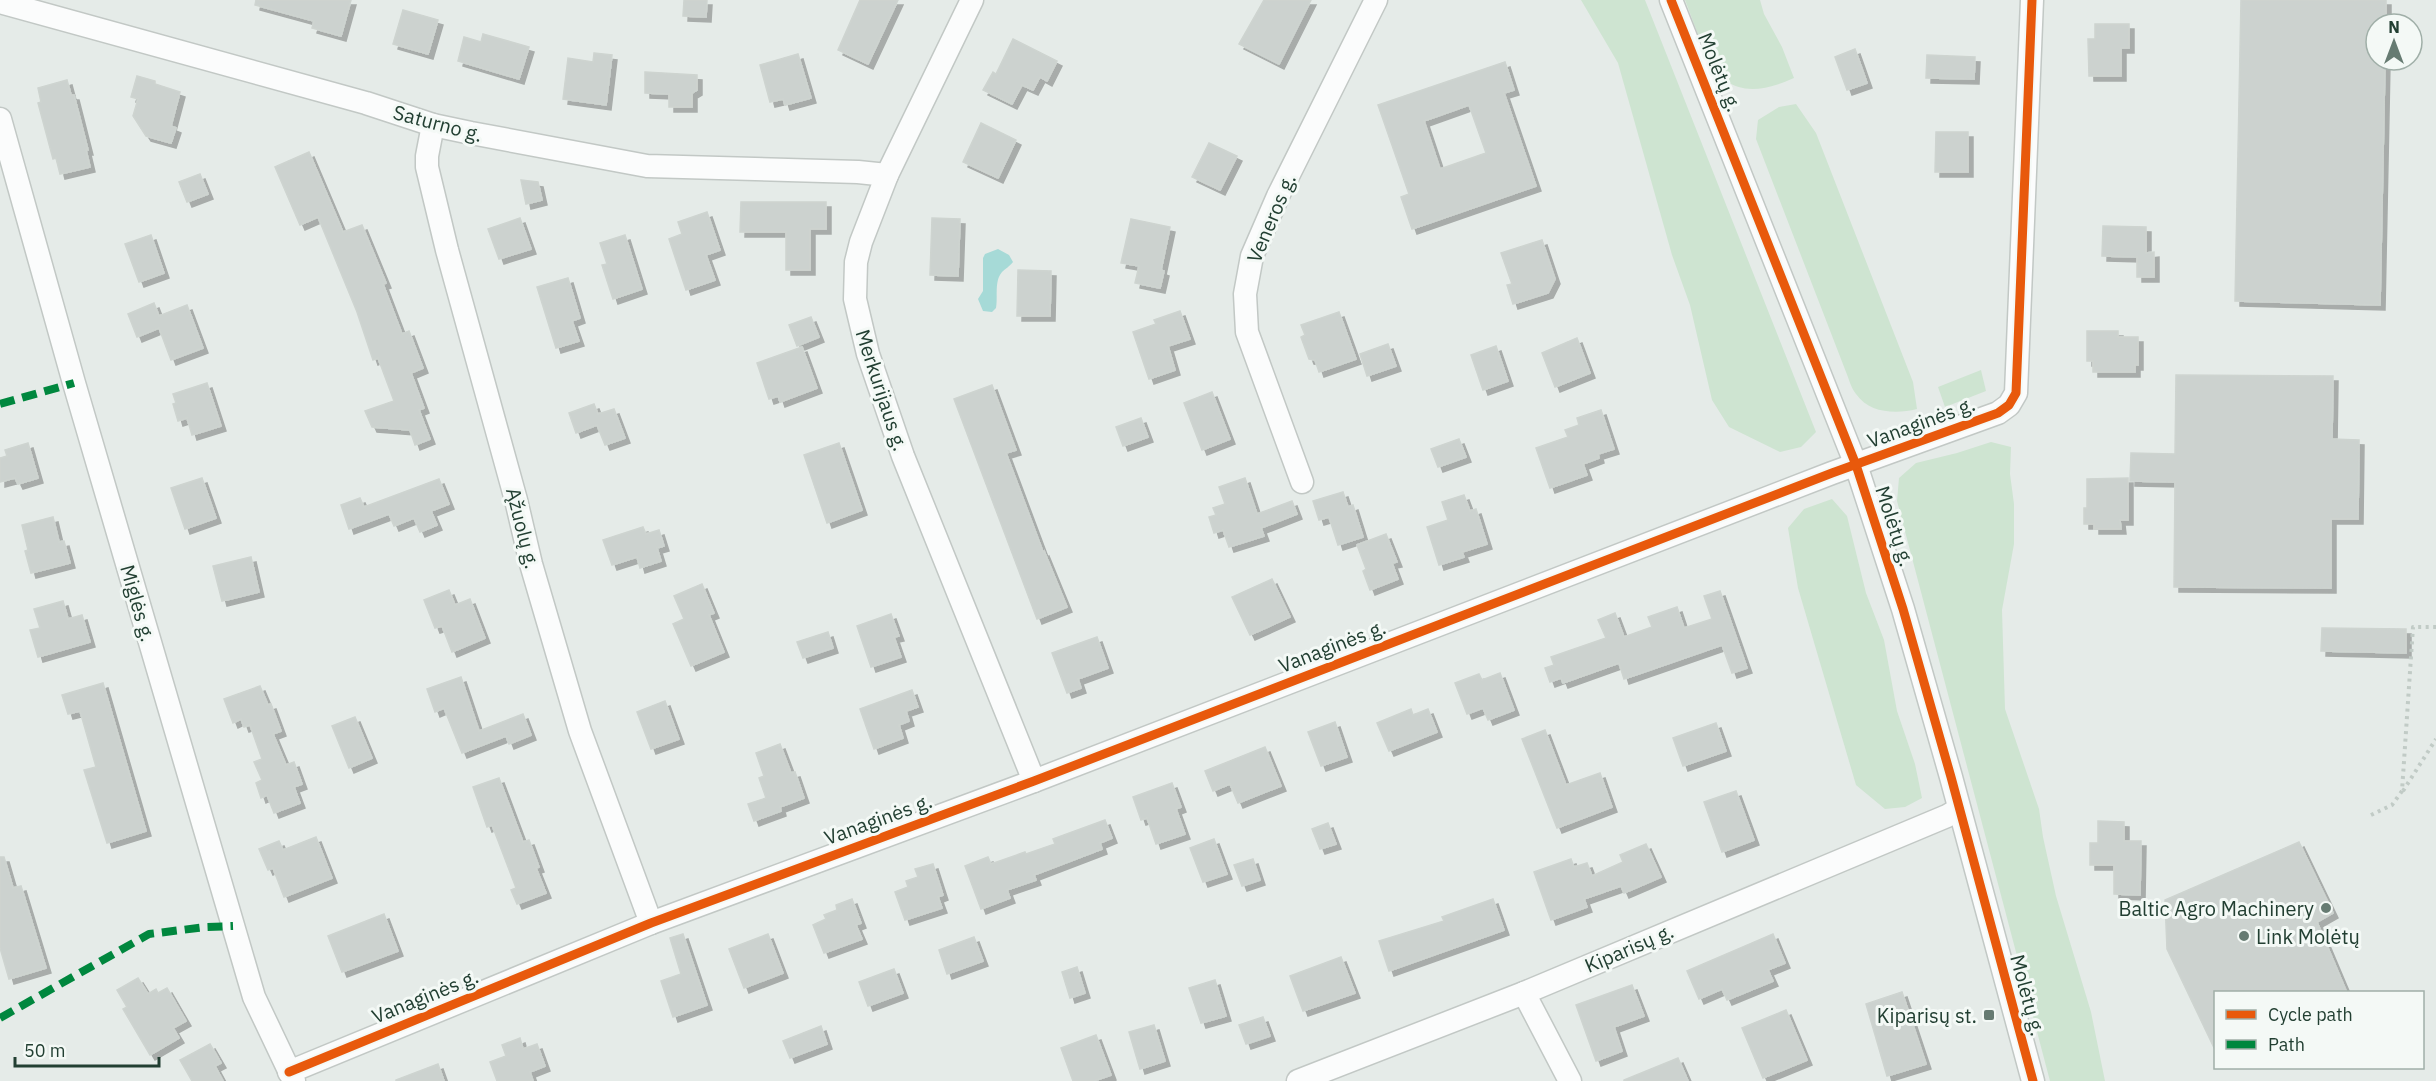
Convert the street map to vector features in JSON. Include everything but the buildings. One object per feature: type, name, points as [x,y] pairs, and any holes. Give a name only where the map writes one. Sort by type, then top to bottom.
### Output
[{"type":"street","name":"Merkurijaus g.","points":[[972,0],[887,175],[856,262],[855,299],[868,354],[903,456],[1034,781]]},
{"type":"street","name":"Veneros g.","points":[[1302,482],[1247,332],[1245,294],[1252,256],[1274,204],[1376,0]]},
{"type":"street","name":"Molėtų g.","points":[[1671,0],[1856,465],[1903,609],[2032,1081]]},
{"type":"street","name":"Vanaginės g.","points":[[292,1076],[651,923],[1034,781],[1856,465],[1998,413],[2009,405],[2016,393],[2032,0]]},
{"type":"street","name":"Saturno g.","points":[[0,2],[354,100],[433,125],[574,154],[647,166],[858,172],[887,175]]},
{"type":"street","name":"Miglės g.","points":[[0,119],[74,383],[254,997],[292,1076]]},
{"type":"street","name":"Ąžuolų g.","points":[[433,125],[427,168],[531,564],[580,731],[651,923]]},
{"type":"street","name":"Kiparisų g.","points":[[1298,1081],[1524,993],[1959,809]]},
{"type":"street","points":[[1524,993],[1570,1081]]},
{"type":"path","points":[[2402,791],[2413,627],[2436,627]]},
{"type":"path","points":[[2371,815],[2392,805],[2436,739]]},
{"type":"green space","points":[[1581,0],[1645,0],[1816,432],[1801,447],[1780,452],[1729,427],[1712,400],[1690,305],[1672,255],[1618,63]]},
{"type":"green space","points":[[1685,0],[1760,0],[1764,14],[1782,47],[1794,78],[1768,87],[1748,89],[1732,84],[1719,74],[1709,59]]},
{"type":"green space","points":[[1796,104],[1816,133],[1913,382],[1917,409],[1893,412],[1876,409],[1862,401],[1850,383],[1756,139],[1758,120],[1779,107]]},
{"type":"green space","points":[[1981,370],[1986,391],[1945,407],[1938,387]]},
{"type":"green space","points":[[1991,442],[2011,447],[2010,474],[2014,504],[2014,544],[2002,610],[2005,709],[2039,809],[2056,896],[2091,1012],[2105,1081],[2050,1081],[1897,501],[1899,478],[1916,463]]},
{"type":"green space","points":[[1832,499],[1847,516],[1866,593],[1884,640],[1897,711],[1915,764],[1922,798],[1905,807],[1885,809],[1856,785],[1798,588],[1788,528],[1804,509]]},
{"type":"water","points":[[998,249],[1009,255],[1013,262],[1002,272],[998,280],[996,308],[992,312],[983,311],[978,299],[983,291],[983,258],[985,254]]},
{"type":"marked path","points":[[0,404],[74,383]]},
{"type":"marked path","points":[[0,1018],[149,934],[233,926]]},
{"type":"cycle path","points":[[1671,0],[1856,465],[1903,609],[2033,1081]]},
{"type":"cycle path","points":[[289,1072],[651,923],[1034,781],[1832,473],[1998,413],[2009,405],[2016,393],[2032,0]]},
{"type":"place","name":"Baltic Agro Machinery","points":[[2326,908]]},
{"type":"place","name":"Link Molėtų","points":[[2244,936]]},
{"type":"place","name":"Kiparisų st.","points":[[1989,1015]]}]
